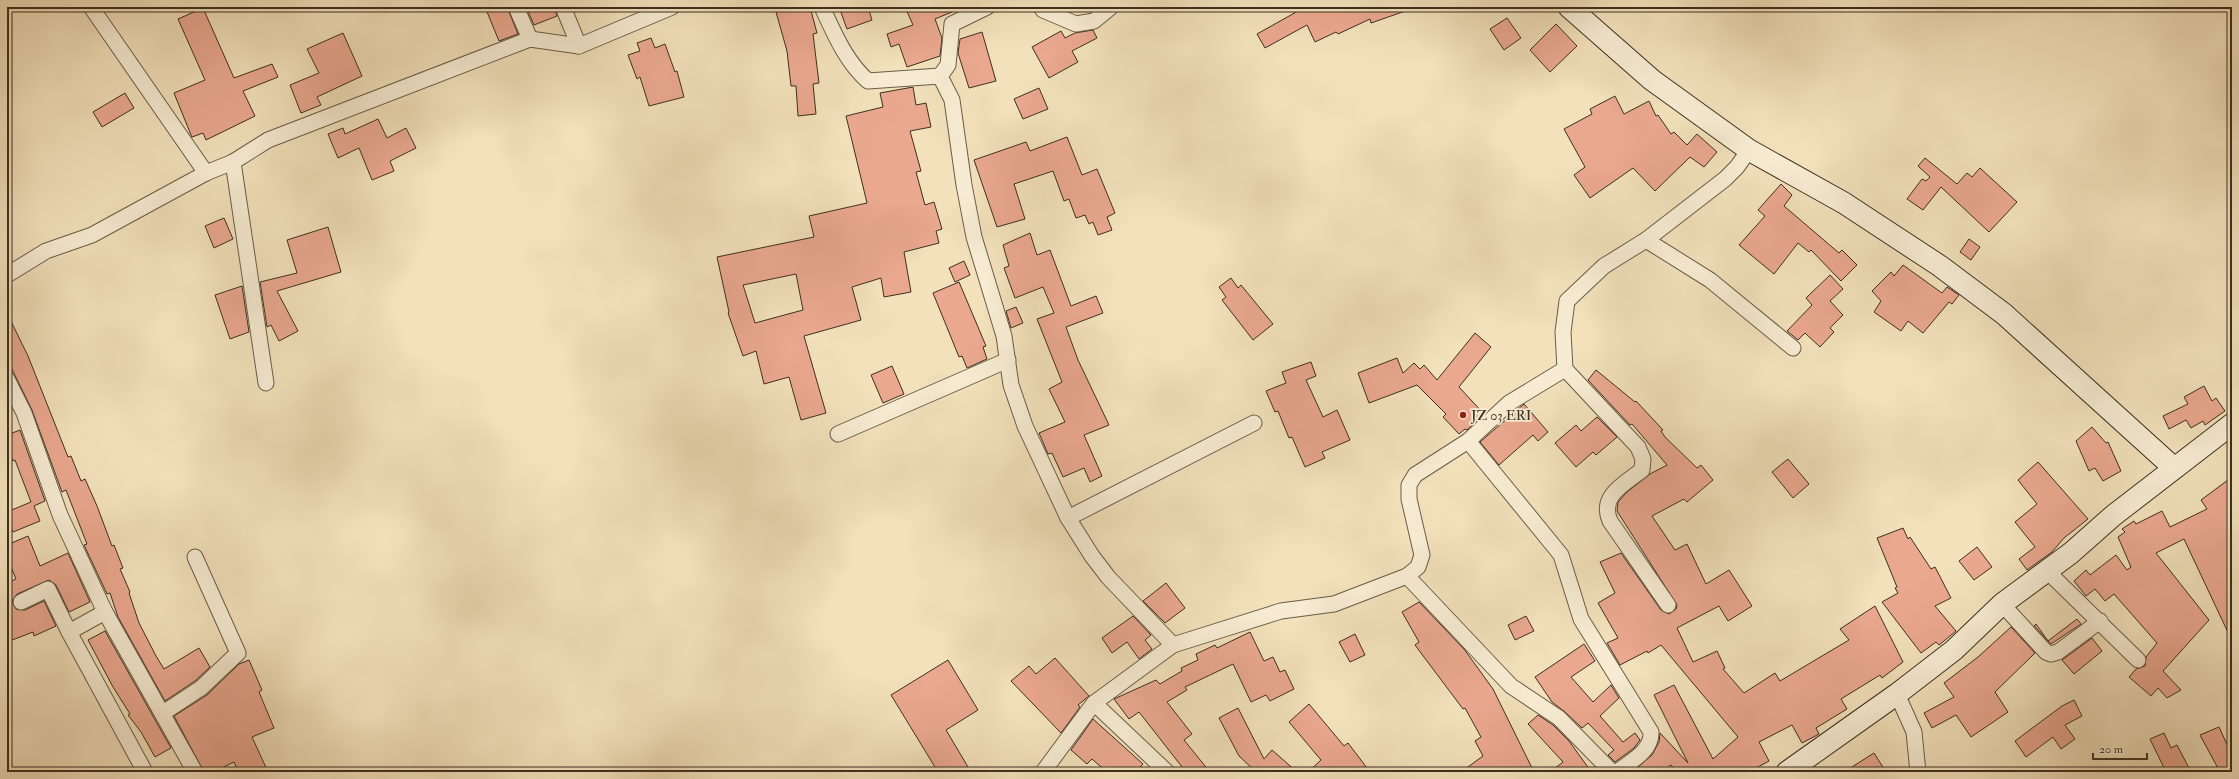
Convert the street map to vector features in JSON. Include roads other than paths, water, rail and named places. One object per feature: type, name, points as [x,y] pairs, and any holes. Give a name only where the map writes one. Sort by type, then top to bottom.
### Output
[{"type":"street","points":[[91,7],[206,173]]},
{"type":"street","points":[[516,7],[530,39]]},
{"type":"street","points":[[563,7],[579,46]]},
{"type":"street","points":[[7,275],[46,251],[92,234],[206,173],[233,162],[268,140],[530,39],[579,46],[672,7]]},
{"type":"street","points":[[822,7],[847,56],[868,81],[940,76]]},
{"type":"street","points":[[940,76],[948,65],[952,24],[987,7]]},
{"type":"street","points":[[1041,7],[1043,10],[1076,24],[1094,21],[1111,7]]},
{"type":"street","points":[[1569,7],[1652,80],[1749,150],[1844,203],[1940,266],[2004,314],[2174,468]]},
{"type":"street","points":[[940,76],[952,100],[964,185],[974,237],[1004,336],[1014,397],[1025,426],[1068,518],[1092,556],[1108,577],[1173,645]]},
{"type":"street","points":[[1668,605],[1610,521],[1606,512],[1607,502],[1614,492],[1642,470],[1643,459],[1638,447],[1565,369],[1563,332],[1567,301],[1604,266],[1646,240],[1725,179],[1738,167],[1749,150]]},
{"type":"street","points":[[233,162],[266,383]]},
{"type":"street","points":[[1646,240],[1710,280],[1793,348]]},
{"type":"street","points":[[838,434],[1008,360]]},
{"type":"street","points":[[1043,772],[1094,704],[1173,645],[1281,611],[1334,604],[1407,576],[1418,567],[1422,555],[1409,499],[1409,485],[1415,475],[1468,441],[1510,403],[1565,369]]},
{"type":"street","points":[[7,379],[24,413],[60,515],[105,612],[195,772]]},
{"type":"street","points":[[1068,518],[1254,423]]},
{"type":"street","points":[[1788,772],[1897,694],[1954,650],[2002,604],[2047,571],[2174,468],[2232,424]]},
{"type":"street","points":[[1468,441],[1561,555],[1581,619],[1650,732],[1651,739],[1647,749],[1617,772]]},
{"type":"street","points":[[163,713],[201,688],[238,653],[195,557]]},
{"type":"street","points":[[2047,571],[2100,621],[2138,660]]},
{"type":"street","points":[[1407,576],[1511,686],[1559,718],[1612,772]]},
{"type":"street","points":[[21,602],[48,589],[69,632],[145,772]]},
{"type":"street","points":[[2002,604],[2046,652],[2051,654],[2058,652],[2100,621]]},
{"type":"street","points":[[69,632],[105,612]]},
{"type":"street","points":[[1897,694],[1914,732],[1918,772]]},
{"type":"street","points":[[1094,704],[1167,772]]},
{"type":"place","name":"JZ 03 ERI","points":[[1463,415]]}]
